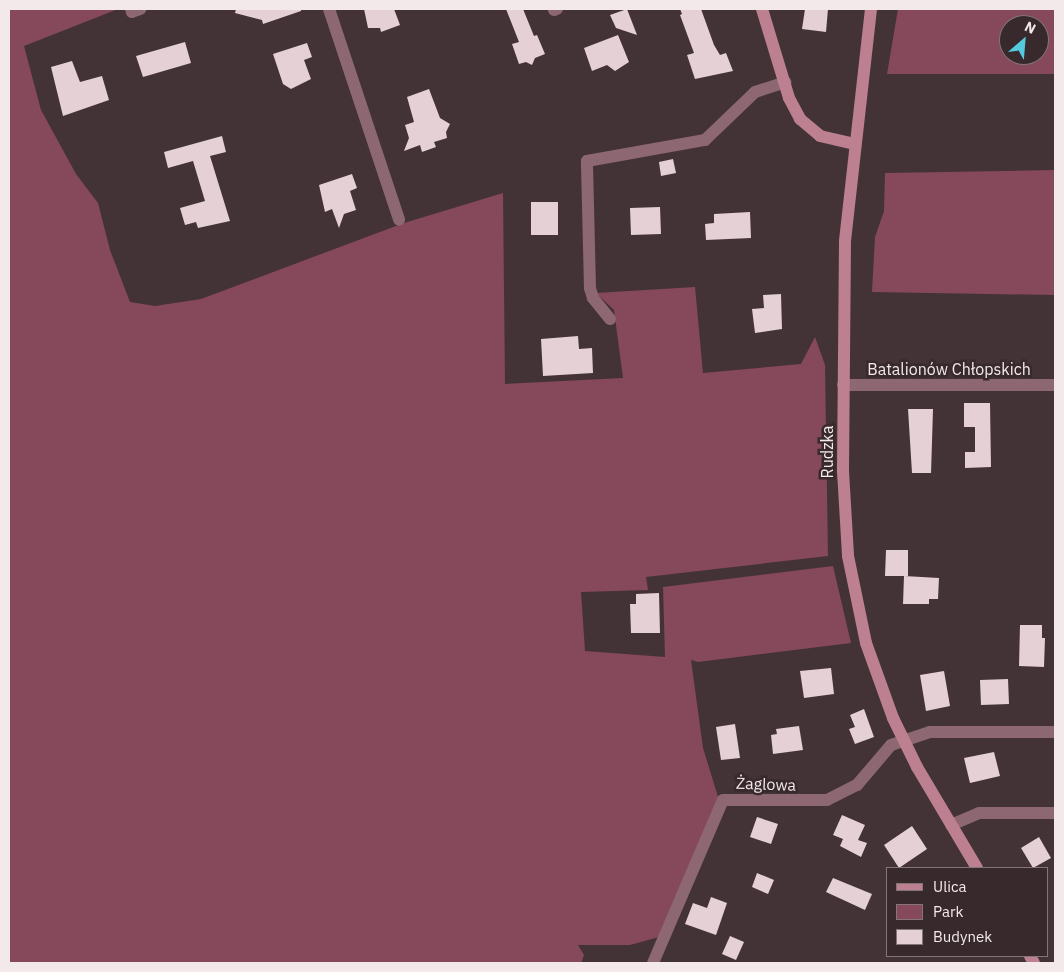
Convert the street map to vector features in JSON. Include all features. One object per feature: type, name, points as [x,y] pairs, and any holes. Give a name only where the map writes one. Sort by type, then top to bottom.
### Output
[{"type":"main road","points":[[762,9],[784,82],[796,113],[808,128],[824,138],[854,144]]},
{"type":"main road","name":"Rudzka","points":[[871,9],[854,144],[845,242],[844,502],[852,578],[870,657],[903,739],[976,867]]},
{"type":"street","points":[[131,9],[132,12],[140,9]]},
{"type":"street","points":[[329,9],[399,220]]},
{"type":"street","points":[[610,320],[593,298],[590,288],[587,161],[705,140],[755,92],[784,82]]},
{"type":"street","name":"Batalionów Chłopskich","points":[[844,385],[1055,385]]},
{"type":"street","points":[[903,739],[930,732],[1055,732]]},
{"type":"street","name":"Żaglowa","points":[[653,963],[723,800],[793,802],[827,800],[843,795],[857,785],[891,745],[903,739]]},
{"type":"street","points":[[951,825],[979,813],[1055,812]]},
{"type":"green space","points":[[9,9],[118,9],[24,46],[41,110],[76,174],[98,203],[110,250],[130,302],[155,306],[201,299],[404,223],[503,193],[505,384],[623,378],[614,310],[596,293],[695,287],[703,373],[801,364],[815,337],[825,365],[828,556],[646,577],[648,590],[581,592],[585,651],[665,657],[663,587],[833,566],[851,643],[698,662],[691,660],[703,748],[719,800],[659,937],[630,945],[578,945],[584,955],[581,963],[9,963]]},
{"type":"green space","points":[[898,9],[1055,9],[1055,74],[887,74]]},
{"type":"green space","points":[[1055,170],[1055,295],[872,292],[875,237],[884,211],[885,173]]},
{"type":"building","points":[[236,9],[301,9],[301,11],[263,24],[262,20],[235,13]]},
{"type":"building","points":[[364,9],[394,9],[400,25],[381,32],[380,28],[368,28]]},
{"type":"building","points":[[506,9],[523,9],[534,36],[537,35],[545,54],[535,58],[532,65],[526,62],[519,64],[512,44],[519,42]]},
{"type":"building","points":[[627,9],[637,35],[616,28],[610,15]]},
{"type":"building","points":[[680,9],[701,9],[714,45],[720,55],[726,53],[733,71],[695,79],[687,55],[694,53],[680,15],[682,14]]},
{"type":"building","points":[[805,9],[828,9],[826,32],[802,29]]},
{"type":"building","points":[[618,35],[629,62],[615,71],[607,65],[592,71],[584,48]]},
{"type":"building","points":[[185,42],[191,63],[143,77],[136,56]]},
{"type":"building","points":[[307,43],[312,57],[304,60],[311,79],[291,89],[283,84],[273,54]]},
{"type":"building","points":[[72,61],[80,82],[102,76],[109,100],[63,116],[51,67]]},
{"type":"building","points":[[429,89],[440,118],[450,124],[446,132],[447,138],[434,142],[436,147],[422,152],[420,145],[404,151],[409,138],[405,125],[414,122],[407,97]]},
{"type":"building","points":[[222,136],[226,152],[210,156],[230,221],[198,228],[196,222],[185,225],[180,208],[205,201],[193,161],[168,168],[164,152]]},
{"type":"building","points":[[673,159],[676,173],[661,176],[659,162]]},
{"type":"building","points":[[352,174],[357,188],[350,191],[356,210],[344,214],[339,228],[332,209],[325,212],[319,185]]},
{"type":"building","points":[[531,202],[558,202],[558,235],[531,235]]},
{"type":"building","points":[[660,207],[661,234],[631,235],[630,208]]},
{"type":"building","points":[[750,212],[751,238],[706,240],[705,224],[714,223],[714,214]]},
{"type":"building","points":[[781,294],[782,329],[755,333],[752,309],[764,308],[763,295]]},
{"type":"building","points":[[578,336],[579,349],[592,348],[593,373],[543,376],[541,339]]},
{"type":"building","points":[[964,403],[990,403],[991,467],[965,468],[965,452],[975,452],[975,427],[964,427]]},
{"type":"building","points":[[908,409],[933,409],[931,473],[912,473]]},
{"type":"building","points":[[886,550],[908,550],[908,576],[885,576]]},
{"type":"building","points":[[904,576],[939,578],[938,599],[929,599],[929,604],[903,604]]},
{"type":"building","points":[[659,593],[660,633],[631,633],[630,604],[636,604],[636,594]]},
{"type":"building","points":[[1020,625],[1042,625],[1042,638],[1045,638],[1044,667],[1019,666]]},
{"type":"building","points":[[831,668],[834,694],[804,698],[800,671]]},
{"type":"building","points":[[944,671],[950,706],[926,711],[920,675]]},
{"type":"building","points":[[1008,679],[1009,704],[981,705],[980,680]]},
{"type":"building","points":[[864,709],[874,737],[855,744],[849,729],[855,727],[850,715]]},
{"type":"building","points":[[735,724],[740,758],[721,760],[716,727]]},
{"type":"building","points":[[799,726],[803,750],[773,754],[771,735],[777,734],[776,729]]},
{"type":"building","points":[[994,752],[1000,776],[970,783],[964,758]]},
{"type":"building","points":[[842,815],[865,825],[858,840],[867,843],[861,857],[840,846],[843,839],[833,835]]},
{"type":"building","points":[[757,817],[778,824],[771,844],[750,837]]},
{"type":"building","points":[[912,826],[927,849],[898,867],[884,845]]},
{"type":"building","points":[[1039,837],[1051,858],[1032,867],[1021,848]]},
{"type":"building","points":[[757,873],[774,880],[768,894],[752,887]]},
{"type":"building","points":[[833,878],[872,894],[865,910],[826,892]]},
{"type":"building","points":[[711,897],[727,903],[716,935],[685,924],[693,903],[707,908]]},
{"type":"building","points":[[730,936],[744,942],[736,960],[722,954]]}]
